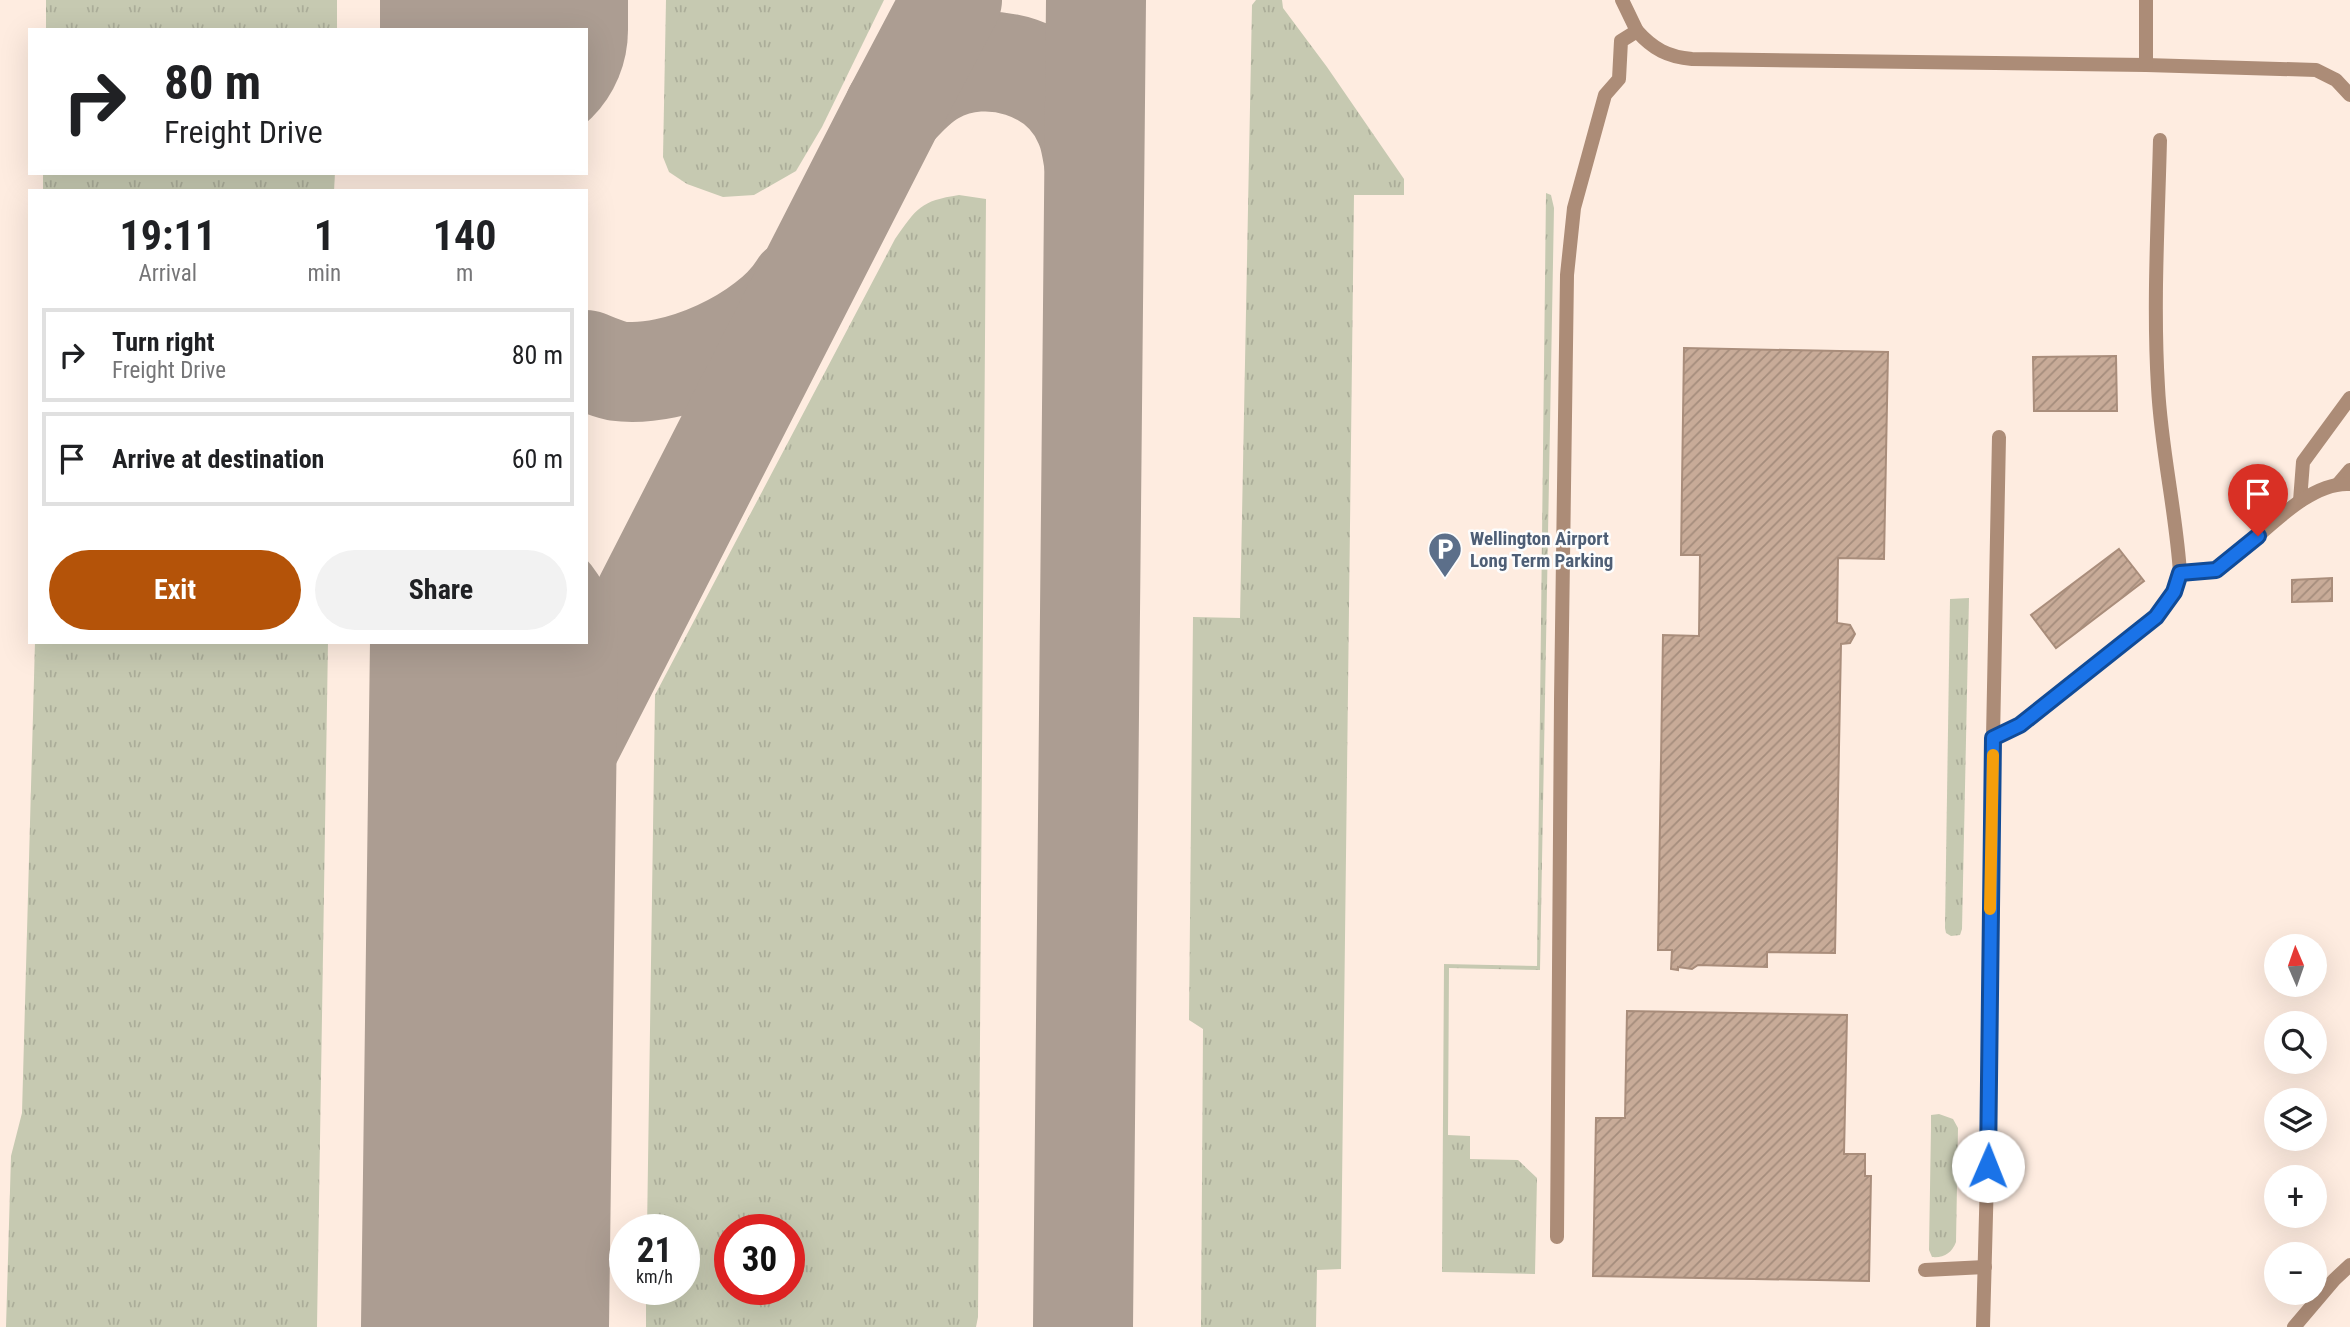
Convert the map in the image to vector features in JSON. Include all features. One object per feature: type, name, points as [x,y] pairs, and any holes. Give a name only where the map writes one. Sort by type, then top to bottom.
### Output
[{"type":"street","points":[[1622,0],[1637,31],[1647,42],[1675,57],[2316,70],[2336,80],[2350,96]]},
{"type":"street","points":[[2146,0],[2146,65]]},
{"type":"street","points":[[1557,1237],[1560,714],[1567,275],[1574,208],[1605,95],[1619,79],[1621,41],[1637,31]]},
{"type":"street","points":[[1993,738],[2020,725],[2156,617],[2174,592],[2180,573],[2158,389],[2156,332],[2160,139]]},
{"type":"street","points":[[2300,501],[2303,462],[2350,398]]},
{"type":"street","points":[[1983,1327],[1999,437]]},
{"type":"street","points":[[2180,573],[2216,570],[2300,501],[2344,484],[2350,470]]},
{"type":"street","points":[[2294,1327],[2350,1265]]},
{"type":"street","points":[[1925,1270],[1985,1268]]},
{"type":"green space","points":[[46,0],[337,0],[337,28],[46,28]]},
{"type":"green space","points":[[666,0],[884,0],[822,127],[796,171],[754,195],[723,197],[687,184],[669,172],[663,157]]},
{"type":"green space","points":[[1256,0],[1282,0],[1283,8],[1404,179],[1404,195],[1354,195],[1341,1269],[1317,1270],[1316,1327],[1201,1327],[1203,1029],[1189,1020],[1193,617],[1240,618],[1252,5]]},
{"type":"green space","points":[[43,175],[335,175],[334,189],[43,189]]},
{"type":"green space","points":[[1546,193],[1551,195],[1554,208],[1540,970],[1449,968],[1448,1135],[1470,1136],[1470,1159],[1518,1160],[1537,1178],[1535,1274],[1442,1272],[1444,964],[1537,966]]},
{"type":"green space","points":[[959,195],[986,199],[976,1327],[646,1327],[646,1305],[700,1305],[700,1214],[647,1214],[655,695],[895,239],[915,213],[927,203]]},
{"type":"green space","points":[[1969,598],[1962,929],[1960,935],[1951,936],[1946,933],[1945,928],[1950,599]]},
{"type":"green space","points":[[35,644],[328,644],[317,1327],[6,1327],[11,1156],[22,1113]]},
{"type":"green space","points":[[1939,1114],[1953,1119],[1958,1128],[1956,1242],[1947,1254],[1932,1257],[1929,1250],[1931,1115]]},
{"type":"building","points":[[1684,348],[1888,352],[1884,559],[1838,558],[1837,623],[1850,625],[1855,634],[1850,643],[1841,644],[1835,953],[1767,952],[1767,967],[1698,965],[1692,969],[1671,969],[1672,950],[1658,950],[1663,635],[1699,636],[1700,555],[1681,555]]},
{"type":"building","points":[[2116,356],[2117,411],[2034,411],[2033,357]]},
{"type":"building","points":[[2119,549],[2144,581],[2056,648],[2031,615]]},
{"type":"building","points":[[2332,578],[2332,601],[2292,602],[2292,580]]},
{"type":"building","points":[[1627,1011],[1847,1015],[1844,1154],[1865,1154],[1865,1176],[1871,1176],[1869,1281],[1593,1276],[1596,1118],[1625,1118]]},
{"type":"taxiway","points":[[488,1043],[500,936],[516,868],[545,793],[952,0]]},
{"type":"taxiway","points":[[1083,1327],[1096,0]]},
{"type":"taxiway","points":[[894,110],[923,82],[956,66],[1000,62],[1021,67],[1041,76],[1059,89],[1074,105],[1087,129],[1094,162]]},
{"type":"taxiway","points":[[588,361],[617,371],[640,372],[692,361],[743,338],[785,305],[799,287]]},
{"type":"runway","points":[[504,0],[504,28]]},
{"type":"runway","points":[[485,1327],[494,644]]},
{"type":"slow traffic","points":[[1990,909],[1993,755]]},
{"type":"place","name":"Wellington Airport Long Term Parking","points":[[1445,579]]},
{"type":"route","points":[[1988,1166],[1993,738],[2020,725],[2156,617],[2174,592],[2180,573],[2216,570],[2258,536]]}]
